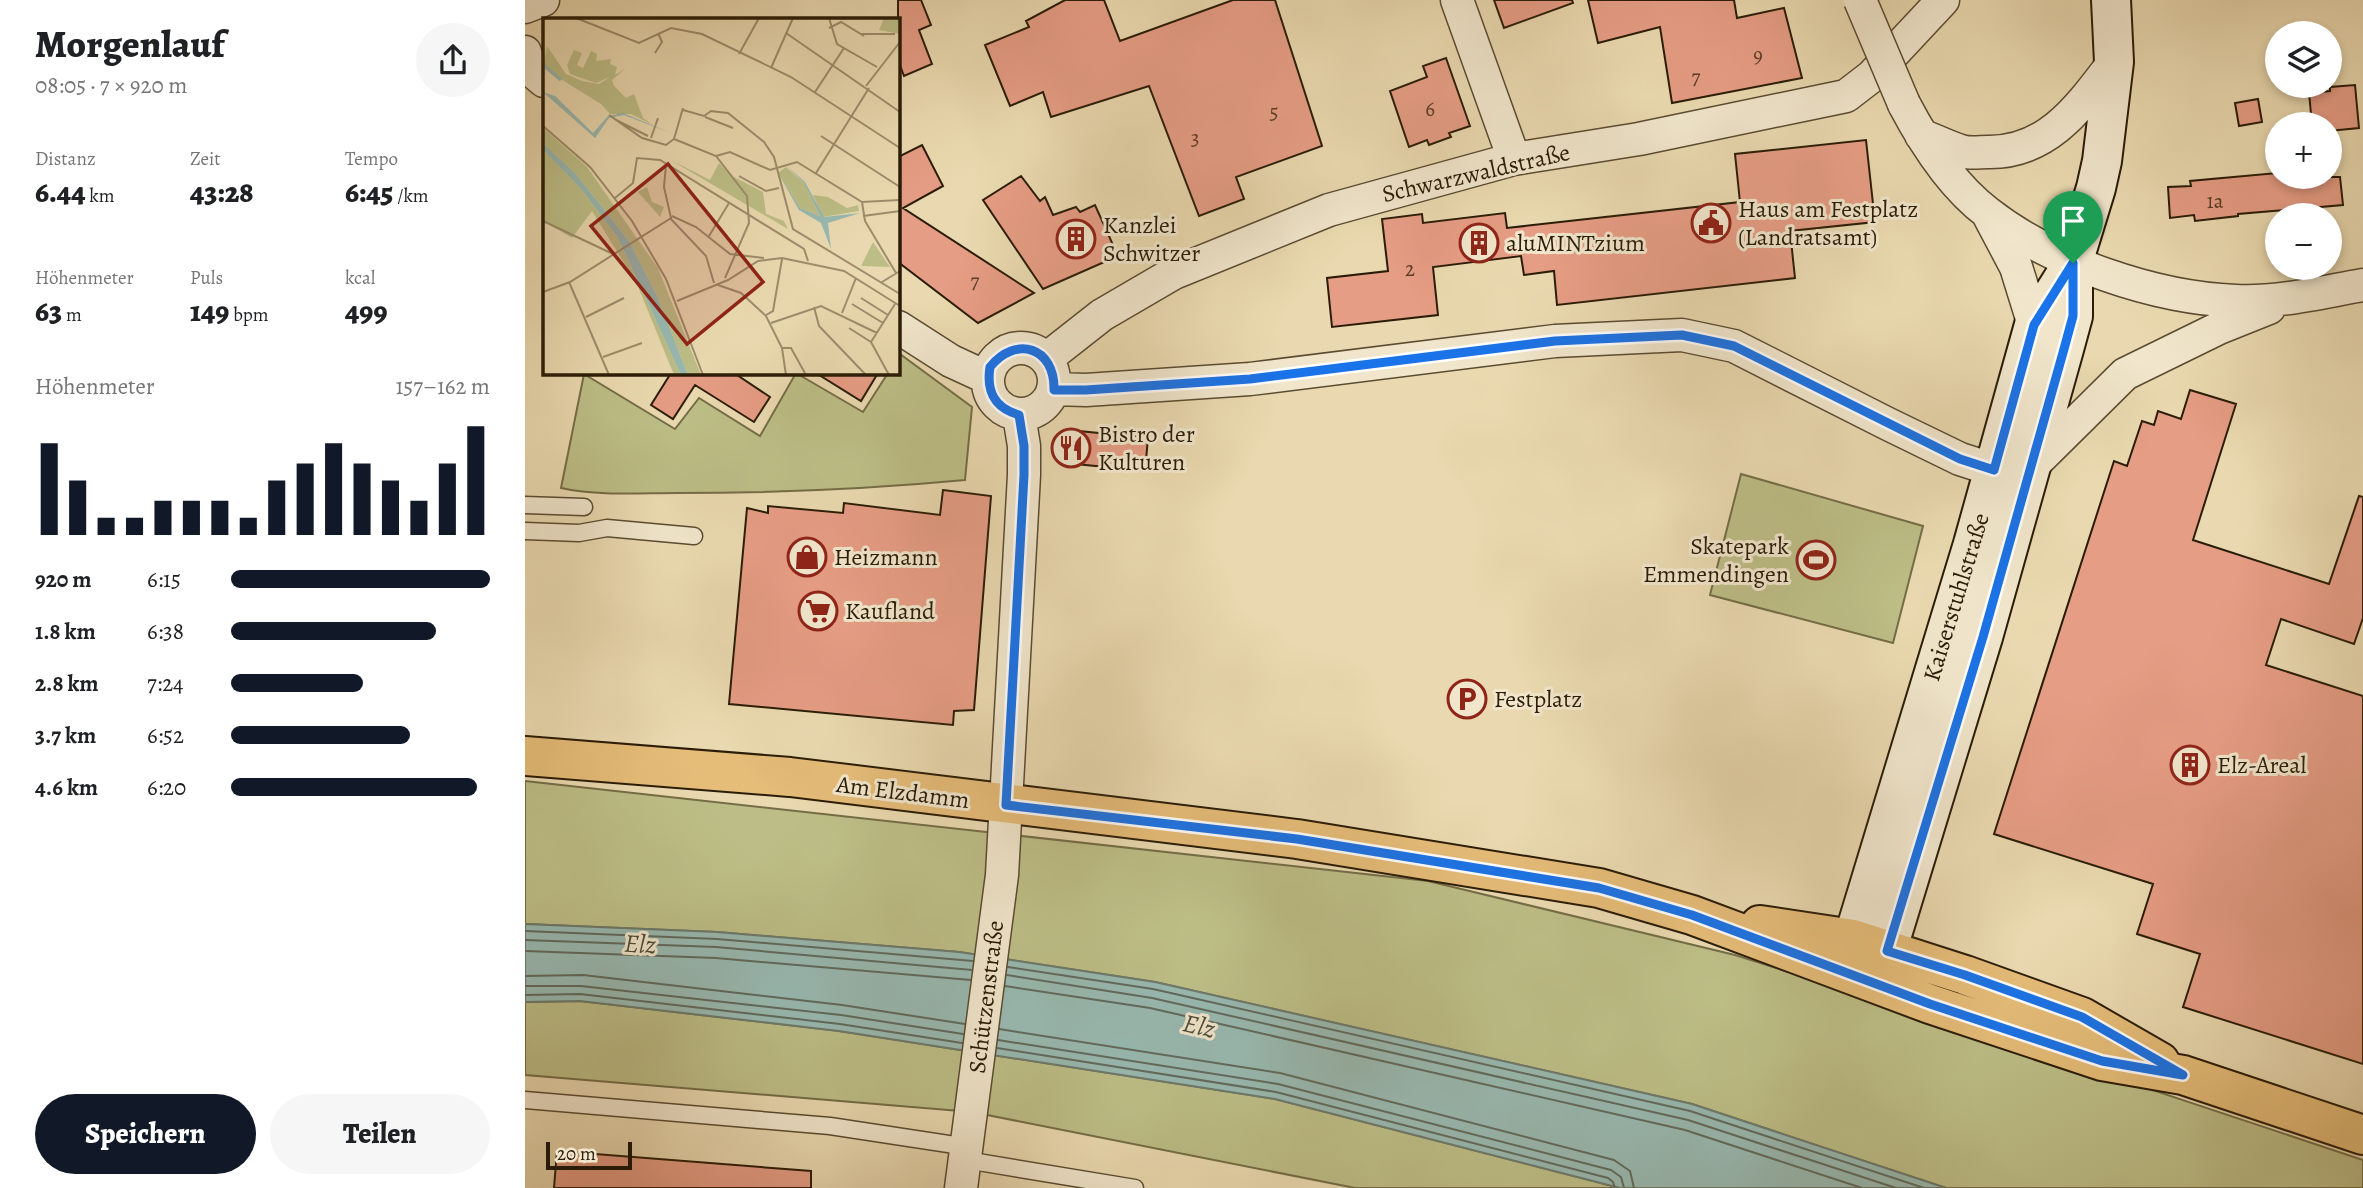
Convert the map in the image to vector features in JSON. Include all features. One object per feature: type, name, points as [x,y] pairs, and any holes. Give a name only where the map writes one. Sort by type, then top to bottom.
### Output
[{"type":"main road","name":"Kaiserstuhlstraße","points":[[2012,469],[2034,325],[2073,263],[2102,161],[2114,62],[2111,0]]},
{"type":"main road","name":"Kaiserstuhlstraße","points":[[1871,958],[2012,469],[2073,316],[2073,263]]},
{"type":"main road","name":"Am Elzdamm","points":[[525,756],[790,777],[1297,839],[1599,888],[1692,915],[1871,958],[2102,1061],[2183,1075],[2363,1135]]},
{"type":"main road","name":"Am Elzdamm","points":[[1692,915],[1805,959],[1871,958]]},
{"type":"street","points":[[525,7],[543,0]]},
{"type":"street","points":[[1457,0],[1514,159]]},
{"type":"street","points":[[1860,0],[1904,104],[1921,135],[1955,182],[1988,213],[2073,263],[2157,290],[2238,302],[2296,297],[2363,285]]},
{"type":"street","name":"Schwarzwaldstraße","points":[[1046,359],[1102,315],[1174,273],[1329,210],[1514,159],[1639,139],[1846,96],[1872,76],[1943,0]]},
{"type":"street","points":[[525,52],[531,70],[543,80]]},
{"type":"street","points":[[1921,135],[1964,152],[2003,152],[2033,143],[2053,133],[2076,111],[2114,62]]},
{"type":"street","points":[[1988,213],[2016,267],[2034,325]]},
{"type":"street","points":[[1054,390],[1250,379],[1555,341],[1682,335],[1734,346],[1960,459],[2012,469],[2125,374],[2219,328],[2296,297]]},
{"type":"street","points":[[899,328],[951,361],[988,378]]},
{"type":"street","points":[[1019,348],[1032,350],[1046,359],[1054,376],[1054,390],[1047,403],[1035,412],[1019,415],[1006,411],[996,403],[989,391],[990,367],[1006,352],[1019,348]]},
{"type":"street","name":"Schützenstraße","points":[[965,1165],[1002,875],[1024,475],[1024,446],[1019,415]]},
{"type":"lane","points":[[525,505],[584,507]]},
{"type":"lane","points":[[525,531],[579,533],[607,528],[694,537]]},
{"type":"lane","points":[[525,1100],[829,1126],[965,1165],[1135,1188]]},
{"type":"green space","points":[[900,354],[972,407],[965,480],[749,492],[619,494],[561,488],[584,374],[675,429],[699,398],[760,436],[795,374],[863,412],[887,374],[899,374]]},
{"type":"green space","name":"Skatepark Emmendingen","points":[[1741,474],[1923,526],[1893,643],[1710,595]]},
{"type":"green space","points":[[525,781],[1428,881],[1735,955],[1963,1027],[2363,1160],[2363,1188],[1946,1188],[1692,1104],[1155,982],[959,952],[717,932],[525,924]]},
{"type":"green space","points":[[580,1001],[839,1031],[1275,1099],[1620,1188],[1355,1188],[972,1112],[525,1075],[525,1002]]},
{"type":"water","name":"Elz","points":[[525,924],[717,932],[959,952],[1155,982],[1692,1104],[1946,1188],[1620,1188],[1275,1099],[839,1031],[580,1001],[525,1002]]},
{"type":"building","points":[[898,0],[921,0],[931,25],[919,30],[932,64],[904,76],[899,63]]},
{"type":"building","points":[[1065,0],[1104,0],[1120,41],[1233,0],[1275,0],[1322,146],[1236,177],[1244,199],[1199,216],[1149,86],[1051,117],[1043,92],[1010,106],[985,45],[1029,27],[1026,21]]},
{"type":"building","points":[[1494,0],[1572,0],[1573,3],[1504,28]]},
{"type":"building","points":[[1588,0],[1734,0],[1737,18],[1784,8],[1802,78],[1672,103],[1660,27],[1598,43]]},
{"type":"building","points":[[1446,58],[1470,126],[1449,133],[1451,137],[1429,145],[1427,140],[1409,147],[1390,91],[1427,77],[1423,66]]},
{"type":"building","points":[[2355,85],[2359,128],[2342,130],[2342,112],[2311,112],[2309,98],[2342,98],[2342,86]]},
{"type":"building","points":[[2258,99],[2262,122],[2239,126],[2235,103]]},
{"type":"building","name":"Haus am Festplatz (Landratsamt)","points":[[1866,140],[1875,222],[1790,231],[1795,278],[1557,305],[1554,271],[1524,275],[1521,256],[1433,267],[1438,315],[1332,327],[1327,278],[1388,271],[1382,219],[1422,214],[1423,223],[1505,213],[1507,228],[1740,202],[1735,154]]},
{"type":"building","points":[[922,145],[943,186],[903,208],[1034,293],[978,323],[899,263],[899,156]]},
{"type":"building","points":[[2265,174],[2265,189],[2341,189],[2343,205],[2265,203],[2265,212],[2238,216],[2195,221],[2194,215],[2170,218],[2168,187],[2191,186],[2190,181]]},
{"type":"building","points":[[1021,176],[1040,201],[1045,197],[1053,215],[1076,207],[1080,212],[1095,205],[1118,256],[1043,289],[983,200]]},
{"type":"building","points":[[670,374],[736,374],[770,397],[754,422],[695,385],[673,419],[651,405]]},
{"type":"building","points":[[818,374],[877,374],[861,401]]},
{"type":"building","name":"Elz-Areal","points":[[2190,390],[2236,404],[2193,540],[2329,584],[2359,496],[2363,497],[2363,618],[2354,644],[2281,619],[2266,665],[2363,696],[2363,1064],[2183,1007],[2200,954],[2137,934],[2153,884],[1994,834],[2114,461],[2127,466],[2142,421],[2154,425],[2158,411],[2181,419]]},
{"type":"building","points":[[1079,431],[1148,438],[1145,471],[1076,464],[1076,461],[1066,460],[1068,435],[1078,436]]},
{"type":"building","points":[[943,490],[991,496],[974,710],[954,711],[953,725],[729,704],[747,508],[768,513],[768,506],[843,513],[844,503],[940,515]]},
{"type":"building","points":[[557,1151],[811,1171],[811,1188],[554,1188]]},
{"type":"place","name":"Haus am Festplatz (Landratsamt)","points":[[1711,223]]},
{"type":"place","name":"Kanzlei Schwitzer","points":[[1076,239]]},
{"type":"place","name":"aluMINTzium","points":[[1479,243]]},
{"type":"place","name":"Bistro der Kulturen","points":[[1071,448]]},
{"type":"place","name":"Heizmann","points":[[807,557]]},
{"type":"place","name":"Skatepark Emmendingen","points":[[1816,560]]},
{"type":"place","name":"Kaufland","points":[[818,611]]},
{"type":"place","name":"Festplatz","points":[[1467,699]]},
{"type":"place","name":"Elz-Areal","points":[[2190,765]]},
{"type":"route","points":[[2073,263],[2073,316],[1983,637],[1887,951],[1965,975],[2082,1017],[2183,1075],[2102,1061],[1930,1004],[1692,915],[1599,888],[1297,839],[1006,805],[1024,446],[1019,415],[1006,411],[996,403],[989,391],[988,378],[990,367],[1006,352],[1019,348],[1040,354],[1051,366],[1054,390],[1086,390],[1250,379],[1555,341],[1682,335],[1734,346],[1960,459],[1994,470],[2034,325],[2073,263]]}]
